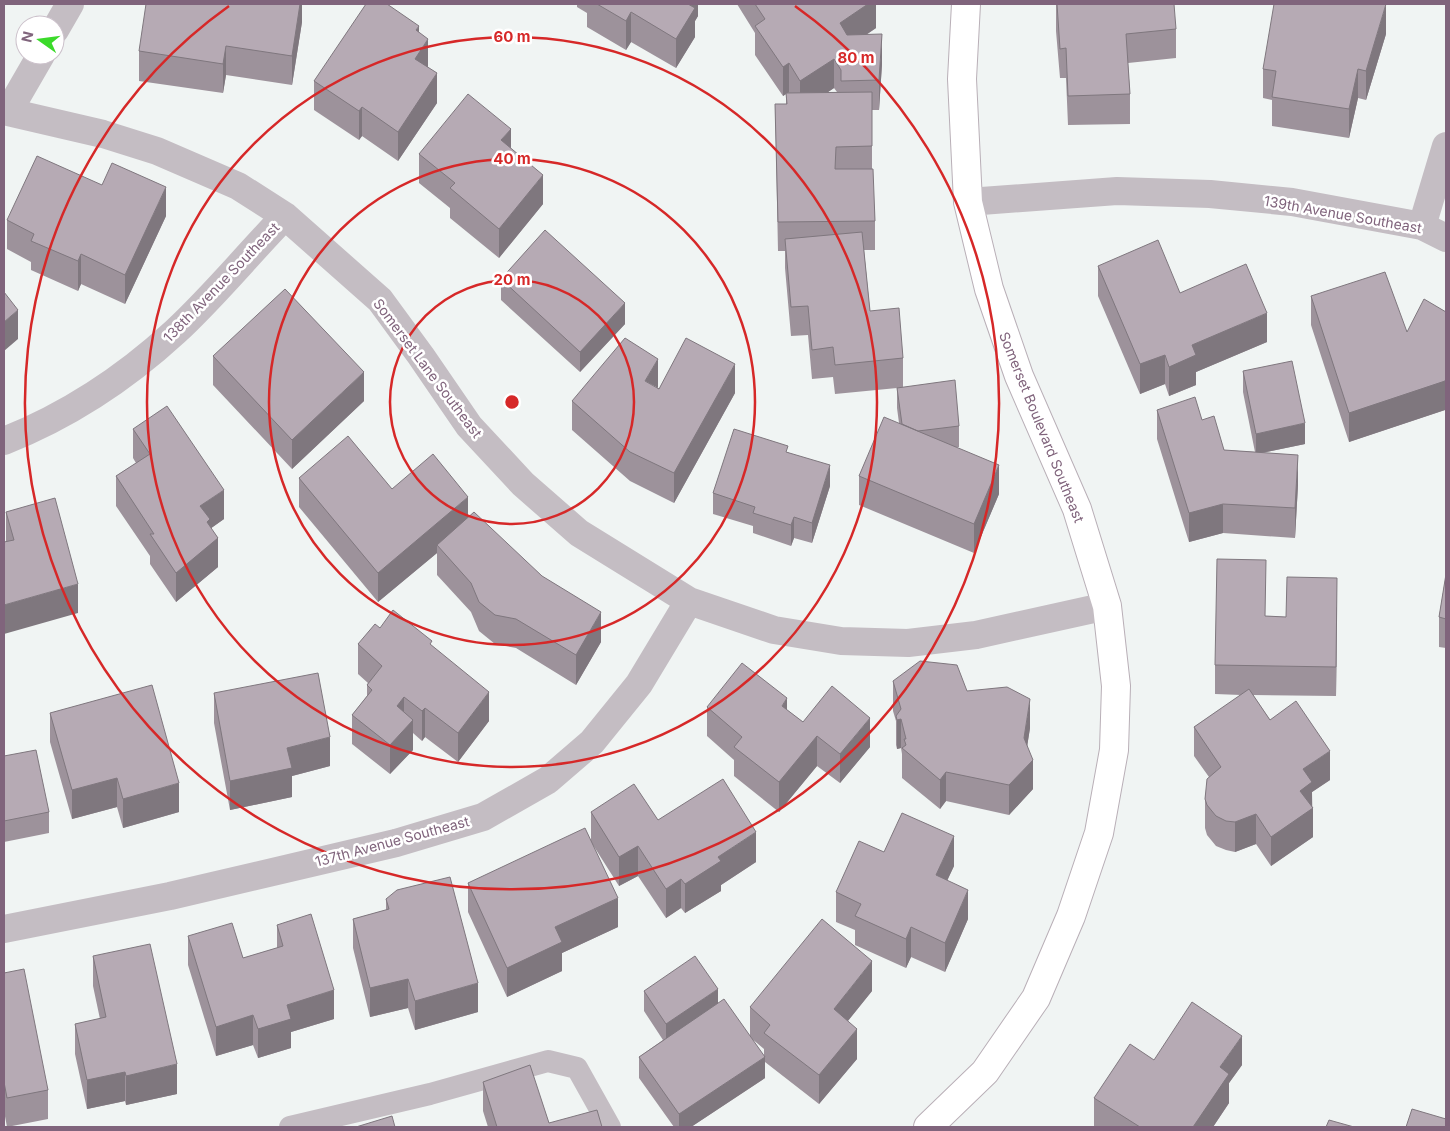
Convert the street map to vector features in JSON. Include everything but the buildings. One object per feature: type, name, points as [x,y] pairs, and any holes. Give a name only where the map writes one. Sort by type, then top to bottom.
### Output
[{"type":"street","points":[[64,15],[70,4]]},
{"type":"street","name":"Somerset Boulevard Southeast","points":[[928,1127],[985,1072],[1036,998],[1072,916],[1099,833],[1114,750],[1116,686],[1107,606],[1078,509],[1019,376],[989,289],[968,202],[962,79],[966,4]]},
{"type":"street","points":[[6,112],[35,65]]},
{"type":"street","name":"Somerset Lane Southeast","points":[[6,112],[103,134],[158,150],[238,186],[285,216],[380,300],[469,426],[523,484],[579,533],[689,601],[774,630],[841,641],[908,643],[976,635],[1107,606]]},
{"type":"street","points":[[1422,226],[1446,146]]},
{"type":"street","name":"139th Avenue Southeast","points":[[968,202],[1117,192],[1210,194],[1292,202],[1422,226],[1446,238]]},
{"type":"street","name":"138th Avenue Southeast","points":[[4,442],[41,426],[117,379],[175,332],[285,216]]},
{"type":"street","name":"137th Avenue Southeast","points":[[4,929],[170,896],[396,844],[483,817],[548,780],[592,742],[639,684],[689,601]]},
{"type":"lane","points":[[290,1127],[430,1094],[548,1061],[578,1068],[610,1127]]}]
